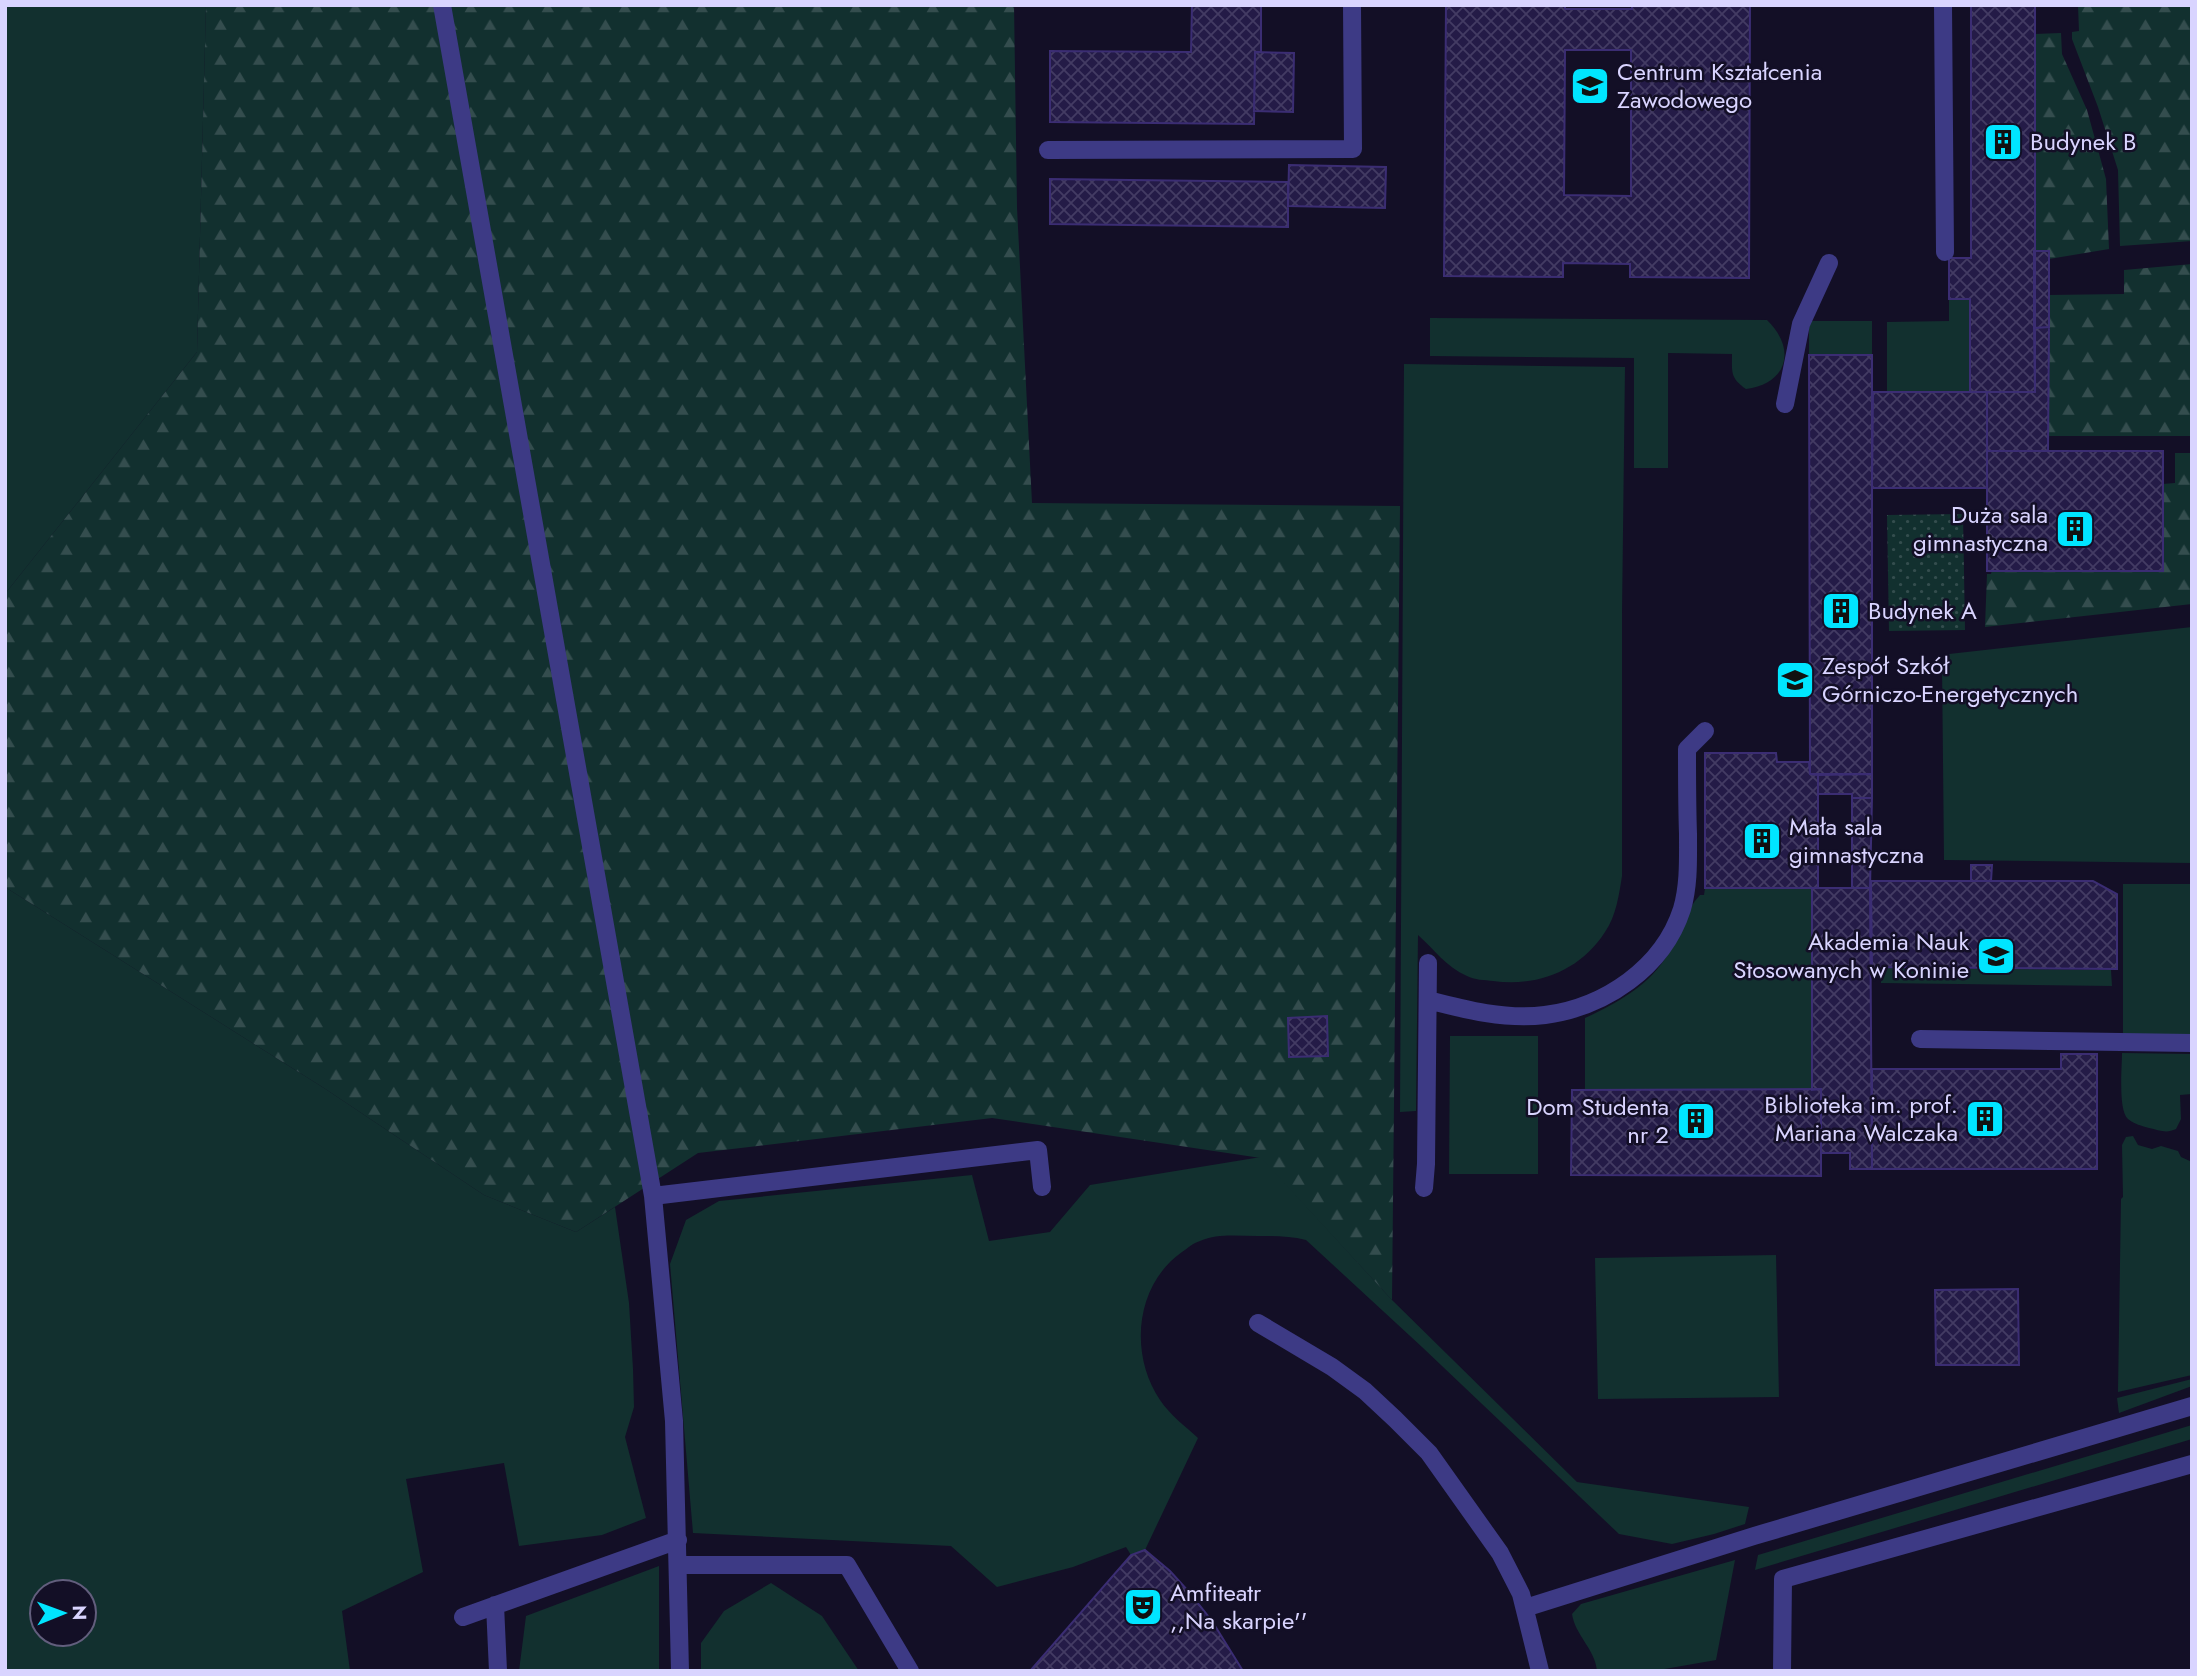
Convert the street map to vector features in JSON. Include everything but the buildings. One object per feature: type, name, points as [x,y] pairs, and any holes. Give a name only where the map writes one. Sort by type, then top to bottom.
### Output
[{"type":"street","points":[[442,5],[653,1196],[674,1422],[680,1671]]},
{"type":"street","points":[[1048,150],[1353,149],[1352,5]]},
{"type":"street","points":[[1944,5],[1945,252]]},
{"type":"street","points":[[1785,404],[1801,324],[1829,263]]},
{"type":"street","points":[[1428,1000],[1471,1012],[1514,1016],[1545,1015],[1605,997],[1628,983],[1652,961],[1669,937],[1681,910],[1688,880],[1687,748],[1705,731]]},
{"type":"street","points":[[1424,1188],[1428,963]]},
{"type":"street","points":[[1920,1039],[2192,1043]]},
{"type":"street","points":[[653,1196],[1038,1150],[1042,1187]]},
{"type":"street","points":[[1258,1323],[1332,1367],[1365,1391],[1429,1453],[1500,1553],[1521,1594],[1540,1671]]},
{"type":"street","points":[[1525,1608],[1754,1536],[2192,1406]]},
{"type":"street","points":[[1782,1671],[1783,1579],[2187,1465]]},
{"type":"street","points":[[463,1617],[678,1540]]},
{"type":"street","points":[[679,1565],[847,1565],[910,1671]]},
{"type":"street","points":[[495,1605],[498,1671]]},
{"type":"green space","points":[[5,5],[206,5],[197,352],[5,594]]},
{"type":"green space","points":[[206,5],[1014,5],[1017,208],[1032,503],[1400,506],[1392,1300],[1261,1158],[992,1118],[698,1153],[576,1232],[484,1195],[324,1088],[5,887],[5,594],[197,352]]},
{"type":"green space","points":[[2078,5],[2192,5],[2192,241],[2120,246],[2118,170],[2072,39],[2072,32],[2079,31]]},
{"type":"green space","points":[[2061,33],[2062,54],[2087,110],[2106,179],[2109,249],[2049,259],[2049,252],[2034,251],[2035,34]]},
{"type":"green space","points":[[2192,264],[2192,436],[2049,436],[2049,295],[2124,294],[2124,270]]},
{"type":"green space","points":[[1949,299],[1970,299],[1970,392],[1887,392],[1887,322],[1949,321]]},
{"type":"green space","points":[[1430,318],[1767,320],[1782,342],[1784,363],[1772,380],[1746,389],[1733,374],[1732,354],[1668,353],[1668,468],[1634,468],[1634,358],[1430,356]]},
{"type":"green space","points":[[1809,321],[1872,321],[1872,355],[1809,355]]},
{"type":"green space","points":[[1404,364],[1625,367],[1622,876],[1614,912],[1605,932],[1583,957],[1556,973],[1526,981],[1480,980],[1470,977],[1446,963],[1418,935],[1416,1111],[1400,1112]]},
{"type":"green space","points":[[2175,453],[2192,453],[2192,604],[1985,627],[1987,574],[1991,574],[1992,570],[2162,571],[2163,484],[2175,483]]},
{"type":"green space","points":[[1963,514],[1965,630],[1889,631],[1887,515]]},
{"type":"green space","points":[[2192,627],[2192,863],[1944,860],[1942,664],[1949,654]]},
{"type":"green space","points":[[2123,884],[2192,884],[2192,1036],[2123,1036]]},
{"type":"green space","points":[[5,887],[324,1088],[484,1195],[576,1232],[615,1207],[629,1303],[633,1369],[634,1407],[625,1437],[646,1518],[602,1535],[519,1546],[504,1463],[406,1479],[423,1572],[342,1611],[350,1671],[5,1671]]},
{"type":"green space","points":[[1705,888],[1812,888],[1812,1090],[1585,1089],[1585,1018],[1632,992],[1653,974],[1669,952],[1690,908],[1700,895],[1704,895]]},
{"type":"green space","points":[[1881,968],[2111,970],[2112,986],[1881,983]]},
{"type":"green space","points":[[1450,1036],[1538,1036],[1538,1174],[1449,1174]]},
{"type":"green space","points":[[2122,1053],[2192,1054],[2192,1094],[2180,1095],[2181,1119],[2176,1129],[2159,1131],[2128,1119],[2122,1098]]},
{"type":"green space","points":[[2133,1136],[2138,1145],[2152,1149],[2161,1146],[2178,1151],[2181,1157],[2192,1162],[2192,1375],[2118,1392],[2122,1145],[2126,1137]]},
{"type":"green space","points":[[1261,1157],[1392,1300],[1577,1482],[1749,1507],[1745,1524],[1672,1544],[1619,1534],[1306,1240],[1228,1236],[1207,1238],[1182,1252],[1166,1266],[1146,1301],[1141,1342],[1150,1382],[1168,1411],[1198,1438],[1145,1550],[1131,1555],[1126,1547],[1073,1567],[997,1587],[951,1546],[693,1533],[670,1264],[686,1220],[719,1201],[972,1175],[989,1241],[1050,1232],[1090,1185]]},
{"type":"green space","points":[[1776,1255],[1779,1397],[1598,1399],[1595,1258]]},
{"type":"green space","points":[[2192,1379],[2192,1386],[2119,1413],[2117,1398]]},
{"type":"green space","points":[[2192,1425],[2192,1439],[1755,1570],[1758,1555]]},
{"type":"green space","points":[[1735,1560],[1716,1660],[1653,1671],[1597,1671],[1593,1656],[1577,1629],[1572,1614],[1581,1604]]},
{"type":"green space","points":[[659,1566],[659,1671],[519,1671],[526,1616]]},
{"type":"green space","points":[[771,1583],[822,1616],[859,1671],[701,1671],[701,1643],[724,1611]]},
{"type":"place","name":"Centrum Kształcenia Zawodowego","points":[[1590,86]]},
{"type":"place","name":"Budynek B","points":[[2003,142]]},
{"type":"place","name":"Duża sala gimnastyczna","points":[[2075,529]]},
{"type":"place","name":"Budynek A","points":[[1841,611]]},
{"type":"place","name":"Zespół Szkół Górniczo-Energetycznych","points":[[1795,680]]},
{"type":"place","name":"Mała sala gimnastyczna","points":[[1762,841]]},
{"type":"place","name":"Akademia Nauk Stosowanych w Koninie","points":[[1996,956]]},
{"type":"place","name":"Biblioteka im. prof. Mariana Walczaka","points":[[1985,1119]]},
{"type":"place","name":"Dom Studenta nr 2","points":[[1696,1121]]},
{"type":"place","name":"Amfiteatr ,,Na skarpie''","points":[[1143,1607]]}]
